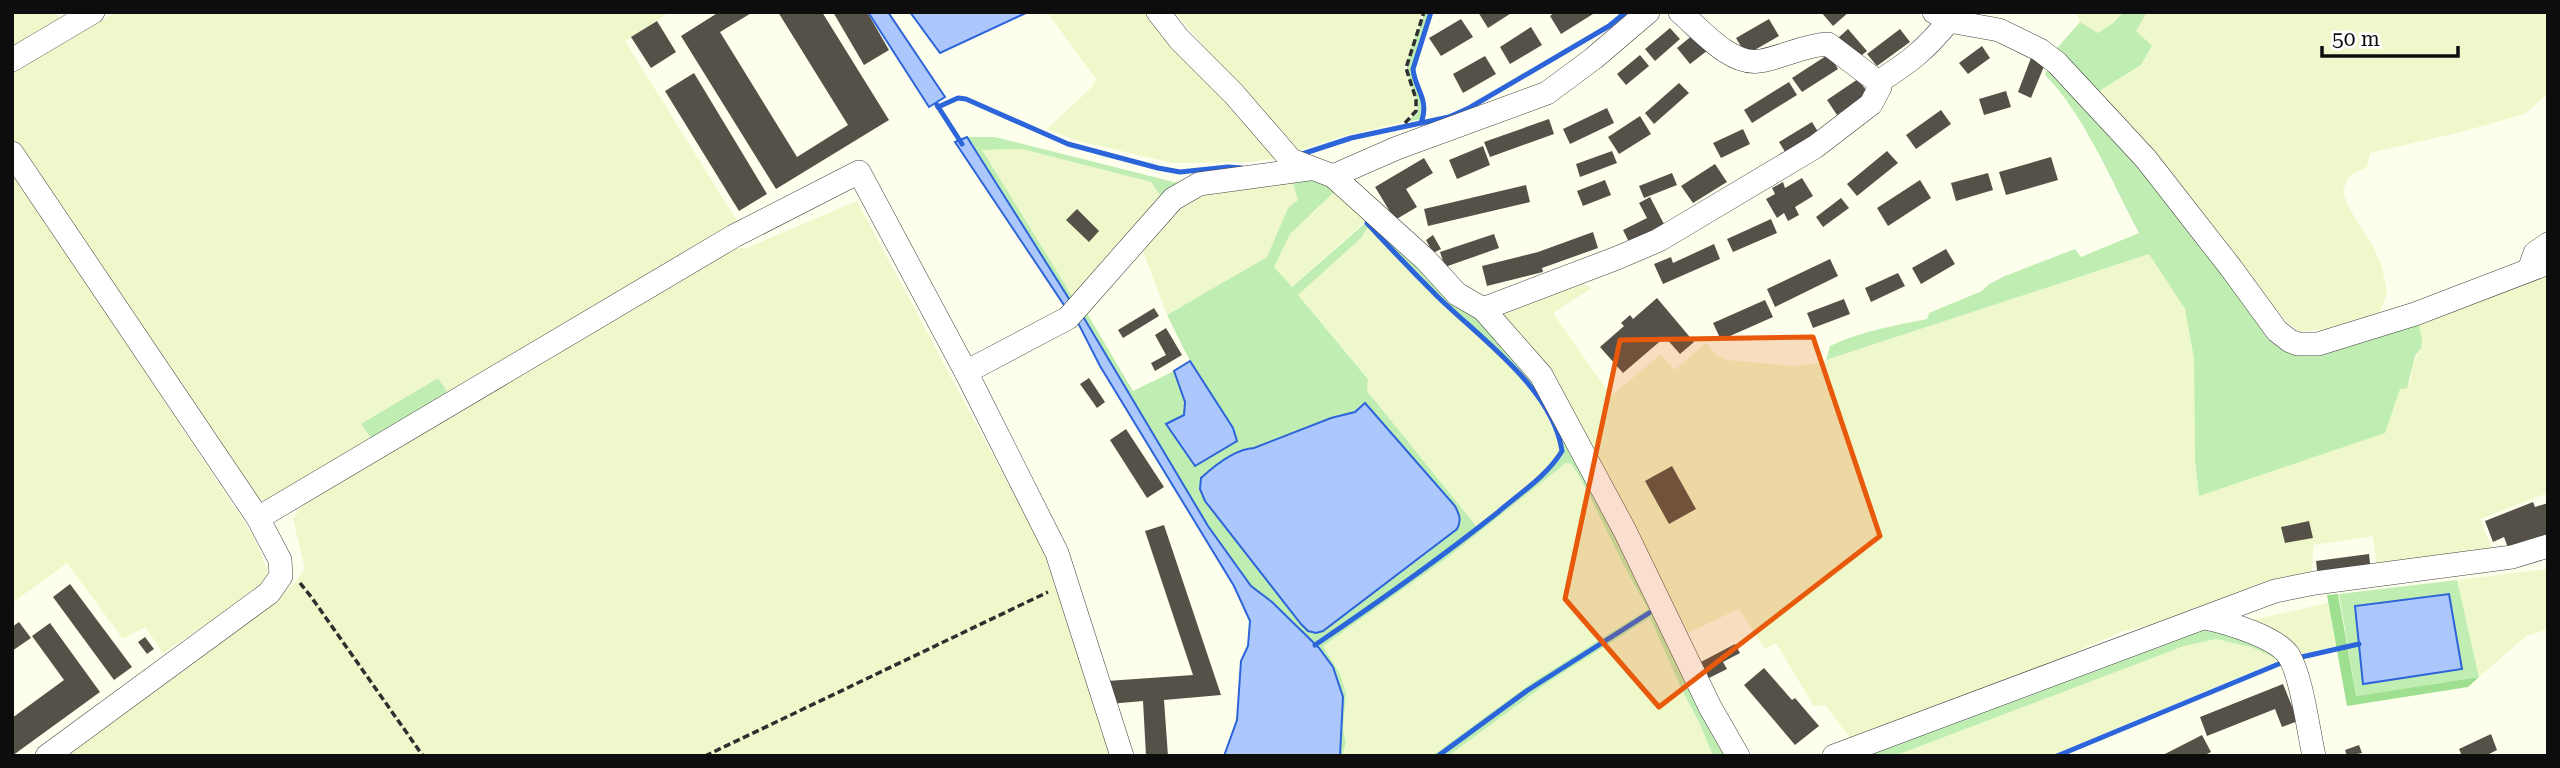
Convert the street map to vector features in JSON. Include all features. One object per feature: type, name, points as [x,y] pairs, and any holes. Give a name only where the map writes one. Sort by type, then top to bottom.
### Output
[{"type":"street","points":[[12,60],[93,12]]},
{"type":"street","points":[[1158,12],[1179,40],[1234,94],[1291,160],[1322,172],[1426,260],[1457,295],[1483,309],[1529,359],[1553,394],[1625,531],[1710,706],[1738,756]]},
{"type":"street","points":[[966,372],[1068,318],[1173,199],[1199,184],[1322,172],[1397,148],[1547,93],[1594,58],[1648,12]]},
{"type":"street","points":[[1483,309],[1659,240],[1815,147],[1871,104],[1880,87],[1878,82],[1828,44],[1810,44],[1761,61],[1743,62],[1730,55],[1680,12]]},
{"type":"street","points":[[1878,82],[1925,50],[1942,16],[1999,30],[2040,50],[2057,63],[2146,159],[2277,331],[2290,341],[2306,345],[2318,344],[2415,314],[2539,266],[2535,253],[2548,244]]},
{"type":"street","points":[[12,153],[257,518],[280,560],[281,576],[269,593],[47,756]]},
{"type":"street","points":[[257,518],[734,236],[859,172],[966,372],[1058,553],[1122,756]]},
{"type":"street","points":[[1834,756],[2275,591],[2302,585],[2512,557],[2548,546]]},
{"type":"street","points":[[2206,618],[2267,640],[2288,654],[2295,670],[2314,756]]},
{"type":"path","points":[[1397,148],[1406,121],[1416,111],[1416,99],[1406,68],[1424,12]]},
{"type":"path","points":[[280,560],[312,598],[423,756]]},
{"type":"path","points":[[705,756],[1068,583]]},
{"type":"highlighted area","points":[[1813,337],[1880,536],[1659,707],[1565,599],[1620,340]]},
{"type":"green space","points":[[12,12],[55,12],[64,24],[21,53],[12,42]]},
{"type":"green space","points":[[116,12],[670,12],[625,41],[737,221],[448,393],[438,378],[361,424],[371,438],[266,501],[256,499],[12,142],[12,74]]},
{"type":"green space","points":[[1047,12],[1147,12],[1280,158],[1250,162],[1172,163],[1075,140],[1047,129],[1092,87],[1096,79]]},
{"type":"green space","points":[[1175,12],[1422,12],[1404,68],[1415,111],[1403,122],[1340,137],[1295,152],[1247,92]]},
{"type":"green space","points":[[1425,12],[1429,12],[1411,69],[1423,106],[1420,119],[1407,122],[1418,112],[1407,67]]},
{"type":"green space","points":[[2079,12],[2124,12],[2098,33],[2080,22],[2077,15]]},
{"type":"green space","points":[[2124,12],[2147,12],[2136,31],[2152,46],[2141,65],[2099,91],[2057,48],[2080,22],[2098,33]]},
{"type":"green space","points":[[2147,12],[2548,12],[2548,93],[2525,114],[2370,153],[2367,167],[2349,176],[2343,190],[2347,205],[2373,246],[2382,267],[2387,293],[2380,312],[2335,328],[2300,332],[2286,321],[2245,273],[2099,91],[2141,65],[2152,47],[2136,31]]},
{"type":"green space","points":[[2049,64],[2067,78],[2275,339],[2418,320],[2421,348],[2415,356],[2407,388],[2400,389],[2385,433],[2199,496],[2195,461],[2194,359],[2185,309],[2149,254],[1826,360],[1830,346],[1854,336],[1927,319],[1929,313],[1982,291],[2005,276],[2075,249],[2081,257],[2139,233],[2085,129],[2045,75]]},
{"type":"green space","points":[[967,137],[995,137],[1182,184],[1158,202],[1160,195],[1151,182],[1022,149],[982,150],[1074,299],[1071,302]]},
{"type":"green space","points":[[1022,149],[1151,182],[1160,195],[1158,202],[1074,299],[981,150]]},
{"type":"green space","points":[[12,170],[254,537],[268,572],[258,589],[163,653],[145,627],[123,639],[67,563],[12,603]]},
{"type":"green space","points":[[1290,174],[1298,200],[1288,208],[1267,257],[1167,315],[1140,243],[1195,193]]},
{"type":"green space","points":[[1290,174],[1334,184],[1333,193],[1290,234],[1274,267],[1292,287],[1364,224],[1368,227],[1361,238],[1298,295],[1368,379],[1367,391],[1477,527],[1402,584],[1315,642],[1273,602],[1252,587],[1208,526],[1081,313],[1085,310],[1133,391],[1174,371],[1185,402],[1184,415],[1166,425],[1196,465],[1233,428],[1190,361],[1167,315],[1267,257],[1288,208],[1298,200]],"holes":[[[1365,403],[1449,499],[1459,515],[1429,552],[1323,631],[1316,633],[1301,624],[1225,525],[1222,463],[1247,448],[1254,448],[1331,418],[1355,412]]]},
{"type":"green space","points":[[1334,184],[1370,217],[1291,287],[1273,267],[1290,234],[1301,221],[1318,209]]},
{"type":"green space","points":[[857,201],[1061,583],[1102,734],[1112,756],[63,756],[294,584],[305,569],[293,519],[309,496],[726,248],[747,248]]},
{"type":"green space","points":[[1369,223],[1488,327],[1536,378],[1725,756],[1713,756],[1650,618],[1550,681],[1448,756],[1439,756],[1529,691],[1650,612],[1549,674],[1436,756],[1432,756],[1530,684],[1648,609],[1578,474],[1571,464],[1566,463],[1447,558],[1323,646],[1340,674],[1346,693],[1343,729],[1346,743],[1340,756],[1343,697],[1336,673],[1317,645],[1492,519],[1553,467],[1564,451],[1562,438],[1554,421],[1530,383],[1438,295]]},
{"type":"green space","points":[[1368,227],[1436,297],[1520,376],[1537,396],[1559,441],[1561,450],[1557,457],[1528,486],[1477,527],[1367,391],[1368,378],[1298,295],[1361,238]]},
{"type":"green space","points":[[2149,254],[2185,308],[2194,359],[2195,461],[2199,496],[2411,381],[2412,365],[2421,348],[2418,320],[2548,269],[2548,493],[2480,519],[2494,554],[2377,569],[2373,536],[2313,545],[2312,575],[2172,620],[2123,631],[1963,701],[1854,743],[1825,705],[1814,706],[1776,643],[1765,649],[1739,609],[1685,634],[1553,385],[1504,315],[1505,310],[1580,283],[1592,288],[1553,313],[1611,396],[1661,354],[1674,370],[1706,343],[1718,356],[1727,360],[1794,366],[1818,363]]},
{"type":"green space","points":[[438,378],[448,393],[371,438],[361,424]]},
{"type":"green space","points":[[1566,463],[1571,464],[1578,474],[1633,585],[1648,609],[1530,684],[1432,756],[1342,756],[1346,743],[1343,729],[1346,692],[1340,674],[1323,646],[1447,558]]},
{"type":"green space","points":[[2548,569],[2548,629],[2526,636],[2479,677],[2457,580]]},
{"type":"green space","points":[[2457,580],[2479,677],[2356,696],[2339,594]]},
{"type":"green space","points":[[2338,594],[2356,696],[2479,677],[2468,687],[2347,706],[2327,595]]},
{"type":"green space","points":[[2328,603],[2336,646],[2296,655],[2243,622]]},
{"type":"green space","points":[[1651,618],[1713,756],[1448,756],[1550,681]]},
{"type":"green space","points":[[2215,626],[2241,634],[2280,660],[2251,647],[2216,639],[2184,646],[1894,756],[1865,756]]},
{"type":"green space","points":[[2216,639],[2251,647],[2280,660],[2050,756],[1894,756],[2184,646]]},
{"type":"water","points":[[868,12],[888,12],[945,97],[929,107]]},
{"type":"water","points":[[910,12],[1028,12],[940,53]]},
{"type":"water","points":[[967,137],[1071,302],[1066,308],[955,142]]},
{"type":"water","points":[[1081,313],[1208,526],[1251,586],[1272,602],[1319,648],[1333,667],[1343,697],[1340,756],[1224,756],[1237,720],[1241,661],[1248,646],[1250,621],[1234,586],[1100,366],[1076,319]]},
{"type":"water","points":[[1190,361],[1233,428],[1237,441],[1195,466],[1166,424],[1184,415],[1185,402],[1174,371]]},
{"type":"water","points":[[1365,403],[1455,506],[1459,523],[1457,529],[1323,631],[1316,633],[1308,631],[1301,624],[1205,501],[1200,489],[1201,478],[1240,451],[1355,412]]},
{"type":"water","points":[[2449,594],[2462,669],[2363,684],[2355,606]]},
{"type":"building","points":[[719,12],[753,12],[720,32],[797,157],[848,125],[778,12],[822,12],[889,120],[776,189],[681,36]]},
{"type":"building","points":[[833,12],[867,12],[889,50],[864,65]]},
{"type":"building","points":[[1478,12],[1513,12],[1488,28]]},
{"type":"building","points":[[1555,12],[1593,14],[1561,34],[1550,16]]},
{"type":"building","points":[[1821,12],[1849,12],[1833,26]]},
{"type":"building","points":[[1461,19],[1473,37],[1441,56],[1429,38]]},
{"type":"building","points":[[1769,19],[1779,36],[1746,55],[1736,38]]},
{"type":"building","points":[[657,21],[676,52],[651,68],[631,37]]},
{"type":"building","points":[[1531,27],[1542,45],[1510,64],[1500,47]]},
{"type":"building","points":[[1670,28],[1680,39],[1655,61],[1645,49]]},
{"type":"building","points":[[1848,29],[1867,51],[1857,59],[1838,38]]},
{"type":"building","points":[[1900,29],[1910,42],[1877,66],[1867,54]]},
{"type":"building","points":[[1699,30],[1712,47],[1690,64],[1677,48]]},
{"type":"building","points":[[1982,46],[1990,58],[1968,74],[1959,63]]},
{"type":"building","points":[[1829,54],[1838,69],[1802,92],[1792,78]]},
{"type":"building","points":[[1640,55],[1649,66],[1626,85],[1617,74]]},
{"type":"building","points":[[1485,56],[1496,74],[1463,93],[1453,74]]},
{"type":"building","points":[[2031,58],[2045,64],[2031,98],[2018,92]]},
{"type":"building","points":[[694,73],[767,194],[739,211],[665,91]]},
{"type":"building","points":[[1858,79],[1868,93],[1837,115],[1827,100]]},
{"type":"building","points":[[1789,82],[1797,95],[1752,123],[1744,110]]},
{"type":"building","points":[[1679,83],[1689,93],[1654,124],[1645,113]]},
{"type":"building","points":[[2006,91],[2011,107],[1984,115],[1979,99]]},
{"type":"building","points":[[1607,108],[1614,123],[1570,144],[1563,129]]},
{"type":"building","points":[[1941,110],[1951,124],[1916,149],[1906,135]]},
{"type":"building","points":[[1640,116],[1651,134],[1619,154],[1608,137]]},
{"type":"building","points":[[1549,119],[1554,134],[1490,157],[1484,142]]},
{"type":"building","points":[[1812,122],[1820,135],[1787,155],[1779,142]]},
{"type":"building","points":[[1743,129],[1750,144],[1721,158],[1713,143]]},
{"type":"building","points":[[1483,146],[1490,165],[1457,179],[1449,160]]},
{"type":"building","points":[[1612,151],[1617,163],[1580,177],[1576,164]]},
{"type":"building","points":[[1887,151],[1898,163],[1857,196],[1847,184]]},
{"type":"building","points":[[2051,157],[2058,180],[2006,195],[1999,172]]},
{"type":"building","points":[[1424,158],[1433,173],[1406,189],[1417,207],[1395,220],[1375,187]]},
{"type":"building","points":[[1715,164],[1727,182],[1693,203],[1681,186]]},
{"type":"building","points":[[1672,173],[1677,185],[1644,198],[1639,186]]},
{"type":"building","points":[[1988,173],[1993,190],[1956,201],[1951,183]]},
{"type":"building","points":[[1802,178],[1813,196],[1795,207],[1799,215],[1788,221],[1784,213],[1777,218],[1766,199],[1775,194],[1772,188],[1783,182],[1785,188]]},
{"type":"building","points":[[1605,180],[1611,195],[1583,206],[1577,191]]},
{"type":"building","points":[[1920,180],[1931,198],[1888,226],[1877,208]]},
{"type":"building","points":[[1526,185],[1530,202],[1428,226],[1424,209]]},
{"type":"building","points":[[1650,197],[1664,224],[1629,242],[1623,230],[1647,218],[1639,203]]},
{"type":"building","points":[[1841,198],[1849,208],[1823,227],[1816,217]]},
{"type":"building","points":[[1077,209],[1099,231],[1089,242],[1066,220]]},
{"type":"building","points":[[1771,219],[1777,233],[1733,252],[1727,239]]},
{"type":"building","points":[[1593,232],[1598,248],[1542,268],[1543,272],[1487,286],[1482,266],[1538,252]]},
{"type":"building","points":[[1494,234],[1499,248],[1445,267],[1440,252]]},
{"type":"building","points":[[1433,235],[1441,249],[1433,253],[1426,240]]},
{"type":"building","points":[[1714,244],[1720,259],[1663,284],[1654,264],[1671,257],[1673,263]]},
{"type":"building","points":[[1946,249],[1955,264],[1921,284],[1912,268]]},
{"type":"building","points":[[1830,259],[1838,276],[1775,307],[1767,289]]},
{"type":"building","points":[[1898,273],[1905,286],[1871,302],[1865,288]]},
{"type":"building","points":[[1657,298],[1694,342],[1680,354],[1665,337],[1623,373],[1600,347],[1624,326],[1621,323],[1630,315],[1633,319]]},
{"type":"building","points":[[1844,299],[1850,314],[1813,328],[1807,313]]},
{"type":"building","points":[[1765,300],[1773,317],[1721,340],[1713,323]]},
{"type":"building","points":[[1154,308],[1159,316],[1123,338],[1118,330]]},
{"type":"building","points":[[1166,328],[1182,355],[1155,371],[1151,363],[1166,355],[1155,335]]},
{"type":"building","points":[[1089,378],[1105,402],[1097,408],[1080,384]]},
{"type":"building","points":[[1126,429],[1164,487],[1147,498],[1110,440]]},
{"type":"building","points":[[1672,466],[1696,509],[1669,524],[1645,481]]},
{"type":"building","points":[[2533,502],[2535,507],[2548,503],[2548,538],[2510,553],[2504,537],[2493,542],[2485,521]]},
{"type":"building","points":[[2309,521],[2313,538],[2285,543],[2281,527]]},
{"type":"building","points":[[1164,525],[1221,695],[1164,700],[1168,756],[1146,756],[1143,701],[1109,704],[1107,681],[1193,675],[1145,531]]},
{"type":"building","points":[[2369,554],[2371,572],[2318,578],[2316,561]]},
{"type":"building","points":[[70,584],[132,667],[114,680],[53,597]]},
{"type":"building","points":[[19,622],[31,638],[12,651],[12,627]]},
{"type":"building","points":[[50,623],[100,692],[12,756],[12,718],[64,680],[32,636]]},
{"type":"building","points":[[145,637],[154,649],[147,654],[138,642]]},
{"type":"building","points":[[1735,644],[1740,653],[1723,662],[1727,669],[1707,679],[1699,663]]},
{"type":"building","points":[[1764,668],[1819,726],[1795,745],[1744,685]]},
{"type":"building","points":[[2283,684],[2298,721],[2282,727],[2275,709],[2207,736],[2200,717]]},
{"type":"building","points":[[2491,734],[2497,750],[2485,756],[2462,756],[2459,749]]},
{"type":"building","points":[[2202,735],[2211,752],[2203,756],[2161,756]]},
{"type":"building","points":[[2359,745],[2362,753],[2347,756],[2345,750]]},
{"type":"waterway","points":[[1421,123],[1424,107],[1413,69],[1431,12]]},
{"type":"waterway","points":[[1299,155],[1351,138],[1449,117],[1609,26],[1626,12]]},
{"type":"waterway","points":[[938,107],[958,98],[966,99],[1068,144],[1158,168],[1180,172],[1242,168]]},
{"type":"waterway","points":[[937,105],[962,144]]},
{"type":"waterway","points":[[1315,645],[1407,581],[1497,513],[1541,477],[1562,451],[1556,428],[1530,386],[1513,366],[1402,260],[1367,223],[1370,220]]},
{"type":"waterway","points":[[1438,756],[1528,690],[1649,613]]},
{"type":"waterway","points":[[2297,658],[2359,644]]},
{"type":"waterway","points":[[2057,756],[2281,663]]}]
